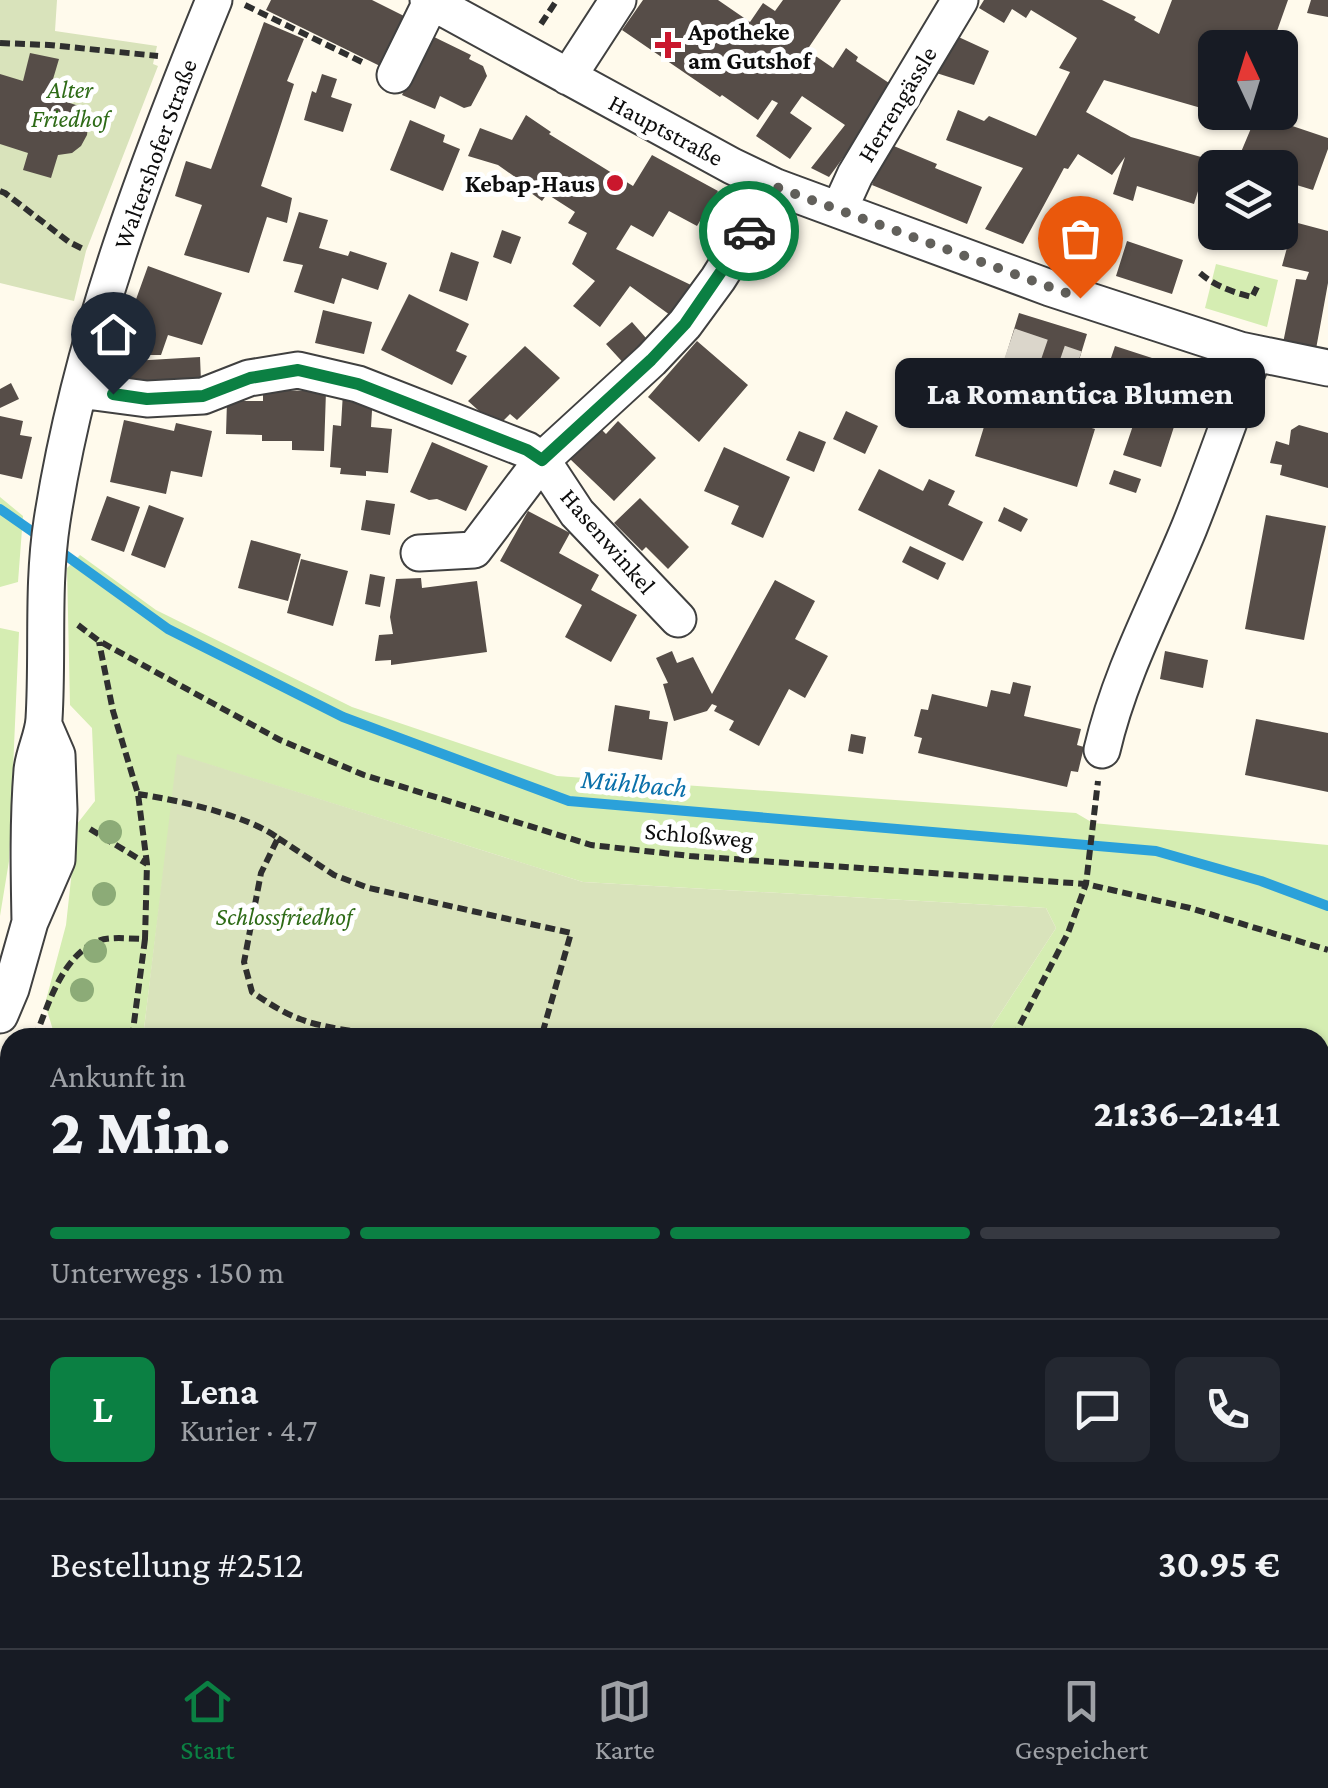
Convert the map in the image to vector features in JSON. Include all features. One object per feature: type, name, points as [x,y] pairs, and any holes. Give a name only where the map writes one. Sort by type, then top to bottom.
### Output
[{"type":"street","name":"Waltershofer Straße","points":[[30,922],[32,764],[44,724],[51,525],[88,352],[120,243],[214,0]]},
{"type":"street","points":[[568,78],[618,0]]},
{"type":"street","name":"Herrengässle","points":[[839,210],[850,183],[960,0]]},
{"type":"street","points":[[395,75],[430,1]]},
{"type":"street","name":"Hauptstraße","points":[[430,1],[776,187],[1050,288],[1254,354],[1328,368]]},
{"type":"street","name":"Hasenwinkel","points":[[419,553],[474,550],[542,460],[685,324],[776,187]]},
{"type":"street","points":[[1102,750],[1145,627],[1189,528],[1254,354]]},
{"type":"street","points":[[79,390],[147,399],[203,396],[250,378],[298,370],[358,384],[527,450],[542,460]]},
{"type":"street","name":"Hasenwinkel","points":[[542,460],[576,512],[678,618]]},
{"type":"street","name":"Waltershofer Straße","points":[[0,1015],[30,922],[57,860],[57,755],[44,724]]},
{"type":"path","points":[[234,0],[365,64],[379,78],[395,75]]},
{"type":"path","points":[[0,43],[120,51],[168,59]]},
{"type":"path","points":[[0,191],[69,242],[95,254]]},
{"type":"path","points":[[1200,273],[1220,287],[1252,297],[1258,287]]},
{"type":"path","name":"Schloßweg","points":[[138,794],[113,711],[99,641],[280,740],[364,775],[591,846],[1086,884],[1190,908],[1328,950]]},
{"type":"path","points":[[133,1028],[145,939],[147,864],[138,794],[172,799],[263,826],[334,875],[369,888],[571,933],[544,1028]]},
{"type":"path","points":[[59,810],[147,864]]},
{"type":"path","points":[[1018,1028],[1068,933],[1086,884],[1092,823]]},
{"type":"path","points":[[278,838],[261,873],[244,962],[252,992],[301,1020],[340,1028]]},
{"type":"path","points":[[38,1028],[74,957],[100,940],[145,939]]},
{"type":"green space","name":"Alter Friedhof","points":[[0,0],[57,0],[55,31],[157,46],[153,64],[158,66],[86,251],[74,301],[0,283]]},
{"type":"green space","points":[[1216,264],[1278,280],[1267,327],[1205,308]]},
{"type":"green space","points":[[0,497],[23,516],[18,582],[0,587]]},
{"type":"green space","points":[[80,555],[156,610],[352,707],[557,776],[1076,813],[1093,823],[1328,845],[1328,1028],[991,1028],[1056,928],[1046,908],[583,882],[178,755],[144,1028],[52,1028],[45,1004],[66,925],[77,824],[95,801],[92,728],[70,705],[67,568]]},
{"type":"green space","points":[[0,628],[19,632],[9,861],[0,916]]},
{"type":"green space","name":"Schlossfriedhof","points":[[177,754],[583,882],[1046,908],[1056,928],[991,1028],[144,1028]]},
{"type":"building","points":[[271,0],[372,0],[406,17],[382,67],[266,10]]},
{"type":"building","points":[[643,0],[718,0],[750,22],[763,3],[775,11],[783,0],[841,0],[807,50],[833,68],[846,48],[858,57],[856,61],[895,87],[829,177],[811,168],[845,125],[802,96],[790,113],[812,128],[790,159],[756,136],[778,103],[772,100],[758,120],[622,30]]},
{"type":"building","points":[[984,0],[1102,0],[1159,34],[1172,0],[1288,0],[1277,30],[1198,30],[1198,107],[1104,80],[1086,112],[1131,137],[1198,156],[1194,204],[1137,186],[1133,201],[1113,194],[1125,157],[1112,175],[1078,154],[1068,169],[1064,168],[1023,244],[985,229],[1023,168],[946,140],[958,110],[984,121],[989,116],[1036,136],[1070,72],[1059,68],[1077,38],[1031,10],[1026,18],[1012,9],[1004,23],[979,8]]},
{"type":"building","points":[[1311,0],[1328,0],[1328,17],[1307,13]]},
{"type":"building","points":[[264,22],[304,39],[287,81],[294,84],[261,186],[292,198],[287,223],[267,217],[249,273],[184,255],[202,205],[175,196],[186,161],[211,169]]},
{"type":"building","points":[[952,34],[989,51],[974,85],[927,70]]},
{"type":"building","points":[[430,35],[471,55],[469,59],[483,66],[487,76],[471,106],[464,108],[440,96],[435,109],[402,95]]},
{"type":"building","points":[[30,53],[59,59],[48,96],[79,106],[87,118],[87,135],[81,146],[72,153],[58,155],[51,178],[23,170],[28,153],[0,144],[0,74],[23,81]]},
{"type":"building","points":[[322,74],[337,79],[331,97],[352,104],[343,132],[304,120],[312,91],[316,93]]},
{"type":"building","points":[[526,115],[549,134],[633,186],[652,155],[718,191],[697,226],[669,211],[653,237],[631,225],[616,249],[691,285],[670,315],[630,286],[600,327],[573,306],[595,281],[572,264],[587,233],[568,223],[575,212],[547,194],[542,201],[498,165],[468,156],[480,128],[512,140]]},
{"type":"building","points":[[410,120],[445,135],[443,142],[460,149],[443,191],[390,170]]},
{"type":"building","points":[[1298,128],[1328,138],[1328,149],[1313,190],[1298,185],[1298,150],[1242,150],[1250,130]]},
{"type":"building","points":[[889,144],[982,187],[967,224],[872,185]]},
{"type":"building","points":[[723,188],[741,197],[735,208],[717,199]]},
{"type":"building","points":[[299,212],[328,220],[319,248],[348,256],[350,251],[387,263],[378,290],[342,278],[334,304],[294,292],[303,265],[283,261]]},
{"type":"building","points":[[1298,223],[1328,231],[1328,283],[1316,349],[1283,343],[1296,279],[1306,280],[1309,272],[1282,266],[1286,250],[1298,250]]},
{"type":"building","points":[[502,230],[521,237],[511,264],[493,257]]},
{"type":"building","points":[[1127,241],[1183,260],[1172,294],[1116,276]]},
{"type":"building","points":[[451,252],[479,262],[467,301],[439,291]]},
{"type":"building","points":[[148,266],[222,293],[202,345],[168,335],[161,355],[116,355]]},
{"type":"building","points":[[409,294],[469,324],[456,351],[467,356],[452,385],[381,350]]},
{"type":"building","points":[[323,310],[372,322],[364,354],[315,343]]},
{"type":"building","points":[[1019,313],[1087,334],[1061,419],[1095,429],[1077,487],[975,456]]},
{"type":"building","points":[[632,322],[653,346],[628,368],[606,344]]},
{"type":"building","points":[[697,341],[748,385],[699,442],[648,397]]},
{"type":"building","points":[[525,346],[560,378],[517,420],[510,414],[497,427],[468,401]]},
{"type":"building","points":[[1115,346],[1192,371],[1161,467],[1123,455],[1144,393],[1104,379]]},
{"type":"building","points":[[200,357],[201,381],[116,386],[115,362]]},
{"type":"building","points":[[11,383],[19,399],[0,408],[0,389]]},
{"type":"building","points":[[263,390],[326,391],[324,451],[292,450],[292,441],[262,441],[262,435],[226,434],[227,401],[263,401]]},
{"type":"building","points":[[343,392],[373,394],[371,427],[392,429],[388,473],[340,474],[341,468],[330,467],[333,425],[341,426]]},
{"type":"building","points":[[846,411],[878,426],[865,454],[833,439]]},
{"type":"building","points":[[0,416],[23,421],[20,435],[32,437],[22,479],[0,474]]},
{"type":"building","points":[[124,420],[174,431],[176,423],[212,431],[202,477],[171,471],[166,494],[110,482]]},
{"type":"building","points":[[618,421],[656,458],[614,501],[570,459],[600,428],[606,434]]},
{"type":"building","points":[[1299,425],[1328,433],[1328,488],[1280,475],[1282,465],[1270,463],[1276,441],[1289,445],[1291,430]]},
{"type":"building","points":[[799,431],[826,442],[814,472],[786,460]]},
{"type":"building","points":[[432,442],[488,466],[466,511],[410,492]]},
{"type":"building","points":[[724,447],[790,477],[763,538],[731,524],[739,506],[704,491]]},
{"type":"building","points":[[879,469],[923,491],[929,479],[955,491],[948,505],[983,522],[963,561],[858,510]]},
{"type":"building","points":[[1114,470],[1141,479],[1136,493],[1109,484]]},
{"type":"building","points":[[107,496],[140,507],[124,552],[91,540]]},
{"type":"building","points":[[640,498],[689,547],[668,569],[646,547],[642,551],[614,523]]},
{"type":"building","points":[[366,500],[395,504],[390,535],[361,530]]},
{"type":"building","points":[[149,505],[184,518],[165,568],[131,555]]},
{"type":"building","points":[[1004,507],[1028,519],[1021,532],[998,521]]},
{"type":"building","points":[[528,511],[570,533],[559,553],[599,575],[591,590],[637,615],[611,662],[565,637],[582,605],[500,561]]},
{"type":"building","points":[[1266,515],[1326,526],[1304,640],[1245,629]]},
{"type":"building","points":[[251,540],[301,554],[288,601],[238,588]]},
{"type":"building","points":[[910,546],[946,563],[938,580],[902,562]]},
{"type":"building","points":[[301,559],[348,571],[333,626],[287,613]]},
{"type":"building","points":[[370,574],[385,577],[380,607],[365,604]]},
{"type":"building","points":[[421,578],[422,588],[477,581],[487,652],[391,665],[391,660],[375,661],[379,635],[393,634],[390,617],[396,579]]},
{"type":"building","points":[[775,580],[815,601],[795,639],[828,656],[805,698],[789,689],[759,746],[729,730],[734,721],[714,711],[717,706],[712,704],[707,711],[674,721],[663,684],[668,683],[656,658],[672,651],[677,663],[693,657],[712,694]]},
{"type":"building","points":[[1165,651],[1208,660],[1203,688],[1160,679]]},
{"type":"building","points":[[1013,682],[1031,686],[1024,716],[1081,729],[1077,745],[1084,747],[1078,772],[1071,771],[1067,787],[918,753],[922,738],[914,736],[921,709],[928,710],[932,694],[987,707],[991,690],[1010,694]]},
{"type":"building","points":[[615,705],[650,711],[649,719],[668,722],[662,760],[608,751]]},
{"type":"building","points":[[1256,719],[1328,733],[1328,792],[1245,775]]},
{"type":"building","points":[[851,734],[866,737],[863,754],[848,751]]},
{"type":"waterway","name":"Mühlbach","points":[[0,509],[43,539]]},
{"type":"waterway","name":"Mühlbach","points":[[57,549],[168,629],[343,717],[569,801],[1156,851],[1261,881],[1328,906]]},
{"type":"tunnel","points":[[1009,345],[1076,368]]},
{"type":"way so far","points":[[749,231],[776,187],[1080,298]]},
{"type":"place","name":"Apotheke am Gutshof","points":[[668,45]]},
{"type":"place","name":"Kebap-Haus","points":[[615,183]]},
{"type":"place","name":"La Romantica Blumen","points":[[1080,298]]},
{"type":"route","points":[[113,394],[147,399],[203,396],[250,378],[298,370],[358,384],[527,450],[542,460],[685,324],[749,231]]}]
